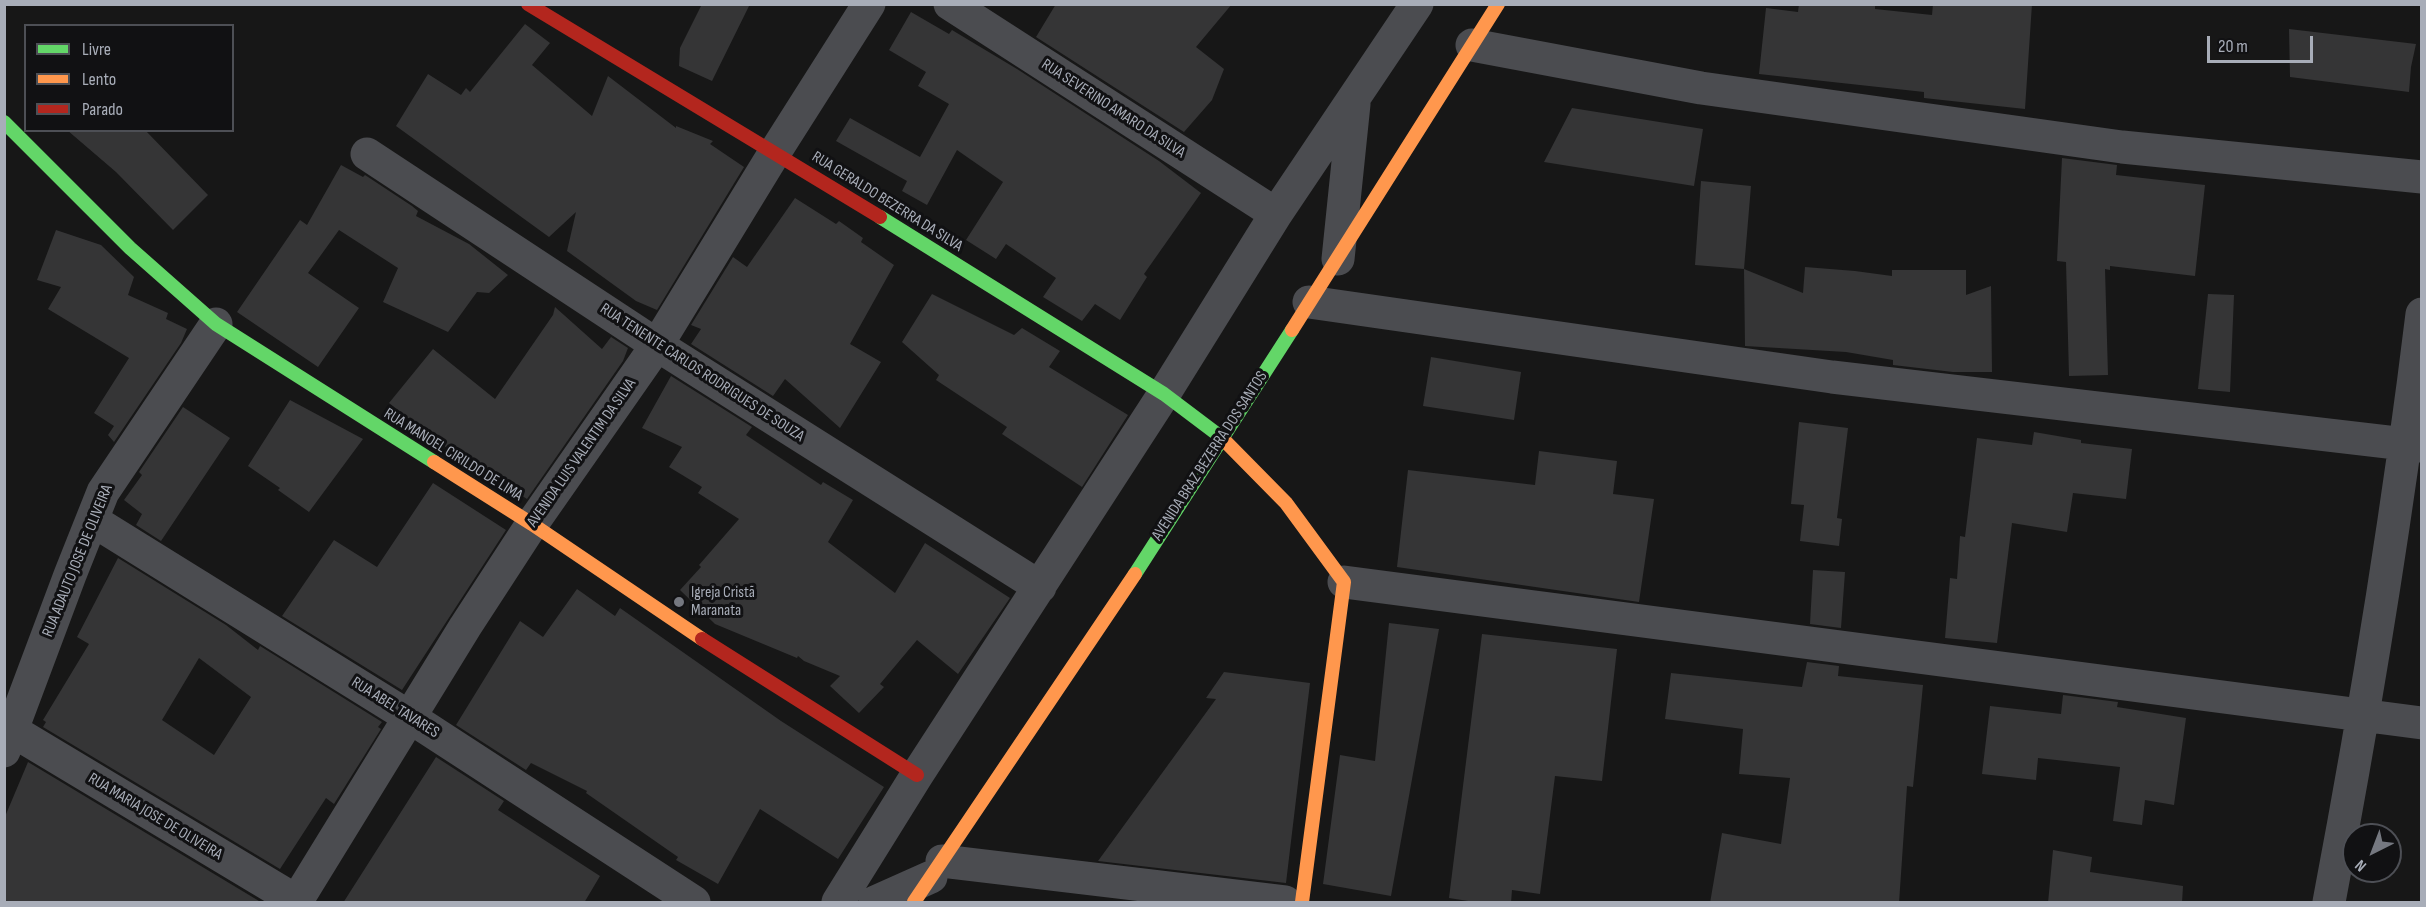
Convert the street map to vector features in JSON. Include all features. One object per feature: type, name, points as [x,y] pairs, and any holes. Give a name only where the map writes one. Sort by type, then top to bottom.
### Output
[{"type":"street","name":"RUA GERALDO BEZERRA DA SILVA","points":[[528,4],[775,152],[1164,394],[1223,439],[1286,503],[1344,582]]},
{"type":"street","name":"AVENIDA LUIS VALENTIM DA SILVA","points":[[297,902],[465,627],[532,525],[657,345],[869,4]]},
{"type":"street","name":"RUA SEVERINO AMARO DA SILVA","points":[[950,4],[1276,214]]},
{"type":"street","name":"AVENIDA BRAZ BEZERRA DOS SANTOS","points":[[929,880],[1223,439],[1498,4]]},
{"type":"street","points":[[838,903],[917,775],[1164,394],[1276,214],[1354,99],[1403,9]]},
{"type":"street","points":[[1472,45],[1701,88],[2122,147],[2421,177]]},
{"type":"street","points":[[1338,259],[1354,99]]},
{"type":"street","name":"RUA MANOEL CIRILDO DE LIMA","points":[[4,122],[130,248],[216,324],[532,525],[738,663],[917,775]]},
{"type":"street","name":"RUA TENENTE CARLOS RODRIGUES DE SOUZA","points":[[367,154],[657,345],[1040,587]]},
{"type":"street","points":[[1309,302],[1832,377],[2414,446]]},
{"type":"street","points":[[2329,903],[2414,446],[2421,314]]},
{"type":"street","name":"RUA ADAUTO JOSE DE OLIVEIRA","points":[[9,741],[103,492],[216,324]]},
{"type":"street","name":"RUA ABEL TAVARES","points":[[92,520],[411,718],[694,903]]},
{"type":"street","points":[[1302,903],[1344,582],[1862,648],[2421,723]]},
{"type":"street","name":"RUA MARIA JOSE DE OLIVEIRA","points":[[9,741],[297,902]]},
{"type":"street","points":[[875,903],[929,880],[1285,903]]},
{"type":"building","points":[[702,4],[750,4],[712,81],[679,66],[680,48]]},
{"type":"building","points":[[1056,4],[1232,4],[1196,47],[1224,69],[1212,100],[1184,132],[1036,37]]},
{"type":"building","points":[[1799,4],[1875,4],[1875,9],[1932,15],[1933,4],[2032,4],[2025,109],[1924,98],[1924,92],[1759,74],[1766,8],[1798,12]]},
{"type":"building","points":[[911,12],[949,34],[952,30],[1017,69],[1159,161],[1201,193],[1144,274],[1147,277],[1120,320],[1095,304],[1082,321],[1043,297],[1056,278],[1006,244],[996,259],[966,240],[1003,182],[957,150],[927,205],[902,191],[907,181],[836,141],[850,118],[920,157],[949,104],[918,86],[926,72],[889,50]]},
{"type":"building","points":[[525,24],[550,43],[532,65],[592,116],[608,76],[676,128],[676,126],[713,141],[710,144],[744,167],[657,310],[636,301],[567,251],[576,212],[549,237],[396,126],[428,74],[461,95],[466,88],[470,92]]},
{"type":"building","points":[[2289,29],[2416,44],[2409,92],[2290,77]]},
{"type":"building","points":[[1572,108],[1703,129],[1694,186],[1544,162]]},
{"type":"building","points":[[69,132],[147,132],[208,195],[173,230],[116,172]]},
{"type":"building","points":[[2062,158],[2117,165],[2116,175],[2205,185],[2195,276],[2110,266],[2110,270],[2105,269],[2108,375],[2069,376],[2066,262],[2057,261]]},
{"type":"building","points":[[341,165],[363,177],[365,175],[412,206],[418,211],[416,216],[469,244],[508,275],[489,293],[477,292],[448,332],[383,302],[398,268],[339,230],[308,273],[359,308],[318,367],[237,312],[300,220],[307,225]]},
{"type":"building","points":[[1701,181],[1751,186],[1744,269],[1695,265]]},
{"type":"building","points":[[795,198],[836,224],[839,221],[863,238],[861,242],[894,265],[850,344],[881,362],[840,428],[785,379],[773,396],[691,344],[701,329],[691,325],[733,257],[747,267]]},
{"type":"building","points":[[56,230],[101,245],[134,277],[128,295],[168,313],[166,319],[187,329],[181,343],[114,442],[108,435],[114,426],[94,413],[129,358],[48,309],[61,287],[37,280]]},
{"type":"building","points":[[1805,267],[1892,276],[1892,270],[1966,270],[1966,295],[1991,286],[1992,372],[1953,372],[1893,365],[1893,360],[1846,352],[1745,346],[1744,269],[1803,293]]},
{"type":"building","points":[[932,294],[1014,335],[1022,328],[1060,351],[1049,367],[1128,415],[1082,487],[1002,434],[1007,427],[936,380],[939,375],[902,342]]},
{"type":"building","points":[[2208,294],[2234,295],[2230,392],[2198,389]]},
{"type":"building","points":[[555,307],[602,349],[611,337],[628,348],[623,361],[527,499],[441,444],[389,403],[433,349],[495,399],[553,315]]},
{"type":"building","points":[[1431,357],[1521,372],[1514,420],[1423,406]]},
{"type":"building","points":[[671,376],[752,427],[746,435],[821,485],[823,482],[853,500],[828,542],[895,593],[925,543],[1010,598],[958,674],[917,640],[880,684],[884,687],[859,713],[830,686],[840,676],[804,661],[798,656],[797,658],[715,624],[680,590],[739,519],[698,493],[702,487],[669,467],[682,447],[642,428]]},
{"type":"building","points":[[290,400],[363,439],[309,512],[248,466]]},
{"type":"building","points":[[183,407],[230,438],[161,541],[136,525],[142,514],[124,500],[142,475],[139,472]]},
{"type":"building","points":[[1799,422],[1848,428],[1837,518],[1842,519],[1839,546],[1800,541],[1804,505],[1791,504]]},
{"type":"building","points":[[2034,432],[2081,440],[2081,443],[2132,449],[2126,499],[2073,493],[2067,532],[2012,523],[1997,643],[1945,638],[1950,578],[1957,579],[1960,536],[1965,537],[1977,438],[2032,445]]},
{"type":"building","points":[[1539,451],[1617,461],[1613,494],[1654,499],[1639,602],[1397,567],[1408,470],[1535,485]]},
{"type":"building","points":[[433,483],[506,530],[402,690],[282,616],[334,540],[377,567]]},
{"type":"building","points":[[118,558],[226,625],[258,650],[260,646],[382,722],[378,727],[381,729],[334,804],[326,798],[280,869],[43,727],[46,722],[43,720],[89,644],[77,637]],"holes":[[[199,658],[251,697],[214,755],[162,720]]]},
{"type":"building","points":[[1813,570],[1845,572],[1841,628],[1810,624]]},
{"type":"building","points":[[577,589],[615,616],[620,608],[781,721],[884,787],[838,859],[760,809],[718,884],[676,860],[678,857],[586,793],[587,791],[531,763],[526,770],[456,725],[520,621],[543,637]]},
{"type":"building","points":[[1389,623],[1439,629],[1391,896],[1323,884],[1340,755],[1375,761]]},
{"type":"building","points":[[1482,634],[1617,649],[1602,781],[1555,776],[1540,894],[1512,890],[1511,903],[1481,903],[1449,898]]},
{"type":"building","points":[[1807,662],[1839,666],[1838,676],[1923,685],[1913,787],[1907,786],[1899,903],[1710,903],[1722,833],[1781,844],[1790,778],[1739,774],[1743,729],[1665,719],[1671,673],[1802,687]]},
{"type":"building","points":[[1224,672],[1310,683],[1286,883],[1098,861],[1216,699],[1206,698]]},
{"type":"building","points":[[2063,695],[2118,702],[2117,707],[2186,718],[2174,805],[2145,800],[2142,825],[2113,821],[2120,767],[2038,758],[2036,780],[1982,774],[1990,706],[2061,714]]},
{"type":"building","points":[[436,757],[504,801],[498,810],[600,876],[584,903],[343,903]]},
{"type":"building","points":[[28,762],[259,901],[258,903],[4,903],[4,819]]},
{"type":"building","points":[[2053,850],[2092,857],[2090,872],[2183,886],[2182,903],[2048,903]]},
{"type":"traffic: fast","points":[[4,122],[130,248],[216,324],[434,462]]},
{"type":"traffic: fast","points":[[880,217],[1164,394],[1221,437]]},
{"type":"traffic: fast","points":[[1135,574],[1292,330]]},
{"type":"traffic: slow","points":[[1292,330],[1498,4]]},
{"type":"traffic: slow","points":[[1221,437],[1286,503],[1344,582],[1302,902]]},
{"type":"traffic: slow","points":[[434,462],[532,524],[702,639]]},
{"type":"traffic: slow","points":[[914,902],[1135,574]]},
{"type":"traffic: jam","points":[[528,4],[880,217]]},
{"type":"traffic: jam","points":[[702,639],[917,775]]},
{"type":"place","name":"Igreja Cristã Maranata","points":[[679,602]]}]
